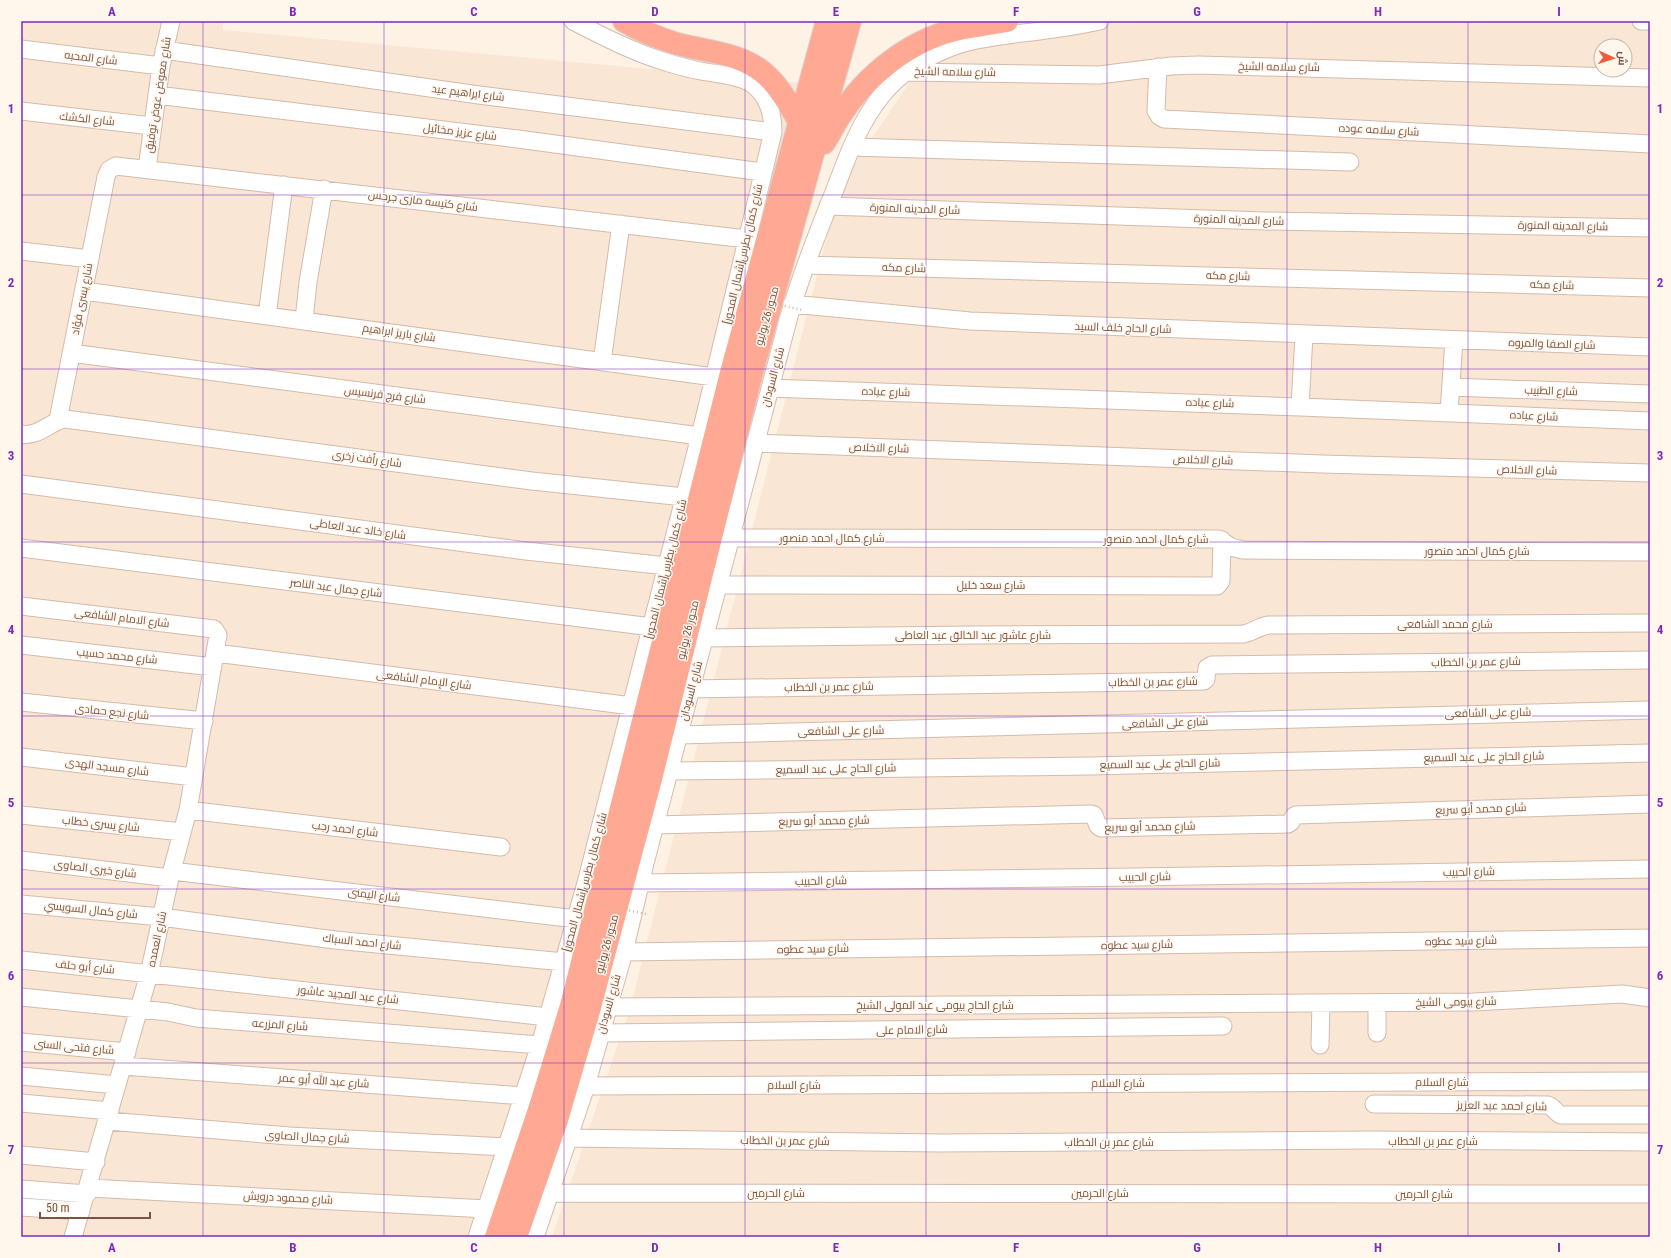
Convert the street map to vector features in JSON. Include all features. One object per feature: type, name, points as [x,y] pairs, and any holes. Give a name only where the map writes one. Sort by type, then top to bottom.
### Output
[{"type":"highway","points":[[624,21],[639,30],[674,43],[735,57],[751,64],[765,74],[777,86],[799,121]]},
{"type":"highway","name":"محور 26 يوليو","points":[[496,1237],[546,1090],[573,1000],[732,369],[827,21]]},
{"type":"highway","name":"محور 26 يوليو","points":[[516,1237],[559,1113],[589,1011],[651,778],[752,372],[850,21]]},
{"type":"highway","points":[[811,159],[818,152],[840,115],[857,93],[895,58],[934,36],[956,30],[1007,21]]},
{"type":"street","name":"شارع معوض عوض توفيق","points":[[147,169],[162,58],[171,21]]},
{"type":"street","name":"شارع كمال بطرس[شمال المحور]","points":[[477,1237],[540,1045],[576,918],[632,706],[700,436],[762,172],[773,132],[773,117],[768,103],[760,91],[749,82],[735,77],[666,62],[602,36],[573,21]]},
{"type":"street","name":"شارع السودان","points":[[535,1237],[586,1086],[624,952],[655,825],[730,538],[770,388],[797,307],[806,265],[828,206],[865,119],[883,95],[908,72],[930,57],[957,45],[987,38],[1077,26],[1100,21]]},
{"type":"street","points":[[1641,21],[1650,21]]},
{"type":"street","name":"شارع المحبه","points":[[21,49],[162,58]]},
{"type":"street","name":"شارع ابراهيم عيد","points":[[162,58],[479,95],[773,132]]},
{"type":"street","name":"شارع سلامه الشيخ","points":[[908,72],[1099,75],[1158,67],[1198,65],[1650,78]]},
{"type":"street","name":"شارع سلامه عوده","points":[[1158,67],[1156,111],[1164,120],[1650,144]]},
{"type":"street","name":"شارع عزيز مخائيل","points":[[157,95],[518,139],[762,172]]},
{"type":"street","name":"شارع الكشك","points":[[21,111],[152,126]]},
{"type":"street","points":[[852,147],[1350,162]]},
{"type":"street","name":"شارع كنيسه مارى جرجس","points":[[106,177],[109,170],[116,166],[747,239]]},
{"type":"street","name":"شارع يسرى فؤاد","points":[[54,422],[71,354],[106,177]]},
{"type":"street","points":[[267,316],[284,185]]},
{"type":"street","points":[[304,320],[308,282],[324,189]]},
{"type":"street","name":"شارع المدينه المنورة","points":[[828,206],[1264,221],[1650,228]]},
{"type":"street","points":[[602,362],[621,224]]},
{"type":"street","points":[[21,250],[90,259]]},
{"type":"street","name":"شارع مكه","points":[[806,265],[1650,288]]},
{"type":"street","name":"شارع باريز ابراهيم","points":[[84,291],[714,377]]},
{"type":"street","name":"شارع الحاج خلف السيد","points":[[797,307],[970,321],[1454,340]]},
{"type":"street","points":[[1300,407],[1304,335]]},
{"type":"street","points":[[1449,412],[1454,340]]},
{"type":"street","name":"شارع الصفا والمروه","points":[[1454,340],[1650,347]]},
{"type":"street","name":"شارع فرج فرنسيس","points":[[71,354],[700,436]]},
{"type":"street","name":"شارع الطبيب","points":[[1451,387],[1650,394]]},
{"type":"street","name":"شارع عباده","points":[[770,388],[1449,412],[1650,422]]},
{"type":"street","name":"شارع رأفت زخرى","points":[[54,422],[73,420],[532,481],[684,497]]},
{"type":"street","points":[[21,434],[35,434],[54,422]]},
{"type":"street","name":"شارع الاخلاص","points":[[756,443],[1322,464],[1650,473]]},
{"type":"street","name":"شارع خالد عبد العاطى","points":[[21,484],[526,551],[667,566]]},
{"type":"street","name":"شارع كمال احمد منصور","points":[[730,538],[1222,540],[1231,547],[1243,550],[1650,552]]},
{"type":"street","name":"شارع سعد خليل","points":[[718,585],[1217,586],[1220,581],[1222,540]]},
{"type":"street","name":"شارع جمال عبد الناصر","points":[[21,548],[652,627]]},
{"type":"street","name":"شارع الامام الشافعى","points":[[21,606],[214,629],[218,635]]},
{"type":"street","name":"شارع محمد الشافعى","points":[[1243,634],[1264,626],[1650,623]]},
{"type":"street","name":"شارع عاشور عبد الخالق عبد العاطى","points":[[704,638],[1243,634]]},
{"type":"street","name":"شارع العمده","points":[[73,1237],[88,1191],[149,974],[161,917],[188,810],[215,660],[218,635]]},
{"type":"street","name":"شارع محمد حسيب","points":[[21,645],[215,660]]},
{"type":"street","name":"شارع الإمام الشافعى","points":[[215,660],[632,706]]},
{"type":"street","name":"شارع عمر بن الخطاب","points":[[691,689],[1204,681],[1206,679],[1207,668],[1212,665],[1650,660]]},
{"type":"street","name":"شارع نجع حمادى","points":[[21,702],[204,721]]},
{"type":"street","name":"شارع على الشافعى","points":[[679,735],[1650,710]]},
{"type":"street","name":"شارع الحاج على عبد السميع","points":[[670,771],[1082,766],[1650,753]]},
{"type":"street","name":"شارع مسجد الهدى","points":[[21,757],[194,777]]},
{"type":"street","name":"شارع محمد أبو سريع","points":[[655,825],[1091,814],[1094,815],[1097,825],[1101,828],[1288,824],[1296,815],[1650,804]]},
{"type":"street","name":"شارع احمد رجب","points":[[188,810],[501,848]]},
{"type":"street","name":"شارع يسرى خطاب","points":[[21,815],[182,832]]},
{"type":"street","name":"شارع خيرى الصاوى","points":[[21,860],[171,875]]},
{"type":"street","name":"شارع الحبيب","points":[[641,882],[1135,878],[1650,869]]},
{"type":"street","name":"شارع اليمنى","points":[[171,875],[576,918]]},
{"type":"street","name":"شارع كمال السويسي","points":[[21,904],[161,917]]},
{"type":"street","name":"شارع احمد السباك","points":[[161,917],[335,940],[564,962]]},
{"type":"street","name":"شارع سيد عطوه","points":[[624,952],[1650,938]]},
{"type":"street","name":"شارع أبو حلف","points":[[21,960],[149,974]]},
{"type":"street","name":"شارع عبد المجيد عاشور","points":[[149,974],[548,1017]]},
{"type":"street","name":"شارع بيومى الشيخ","points":[[1262,1004],[1473,1002],[1622,994],[1650,998]]},
{"type":"street","name":"شارع المزرعه","points":[[21,997],[139,1008],[179,1013],[196,1018],[540,1045]]},
{"type":"street","points":[[1320,1045],[1321,1003]]},
{"type":"street","points":[[1377,1003],[1377,1034]]},
{"type":"street","name":"شارع الحاج بيومى عبد المولى الشيخ","points":[[608,1007],[1262,1004]]},
{"type":"street","name":"شارع الامام على","points":[[601,1034],[1223,1026]]},
{"type":"street","name":"شارع فتحى السنى","points":[[21,1042],[125,1059]]},
{"type":"street","name":"شارع عبد الله أبو عمر","points":[[125,1059],[524,1096]]},
{"type":"street","points":[[21,1076],[118,1085]]},
{"type":"street","name":"شارع السلام","points":[[586,1086],[1650,1081]]},
{"type":"street","name":"شارع جمال الصاوى","points":[[21,1102],[109,1116],[288,1136],[507,1147]]},
{"type":"street","name":"شارع احمد عبد العزيز","points":[[1374,1104],[1547,1105],[1553,1107],[1556,1112],[1562,1115],[1650,1115]]},
{"type":"street","name":"شارع عمر بن الخطاب","points":[[568,1138],[938,1142],[1370,1140],[1650,1142]]},
{"type":"street","points":[[21,1155],[96,1162]]},
{"type":"street","name":"شارع محمود درويش","points":[[21,1189],[486,1208]]},
{"type":"street","name":"شارع الحرمين","points":[[550,1193],[1650,1194]]},
{"type":"street","points":[[21,1207],[81,1211]]},
{"type":"path","points":[[738,295],[797,307]]},
{"type":"path","points":[[590,902],[646,914]]},
{"type":"shaded area","points":[[21,21],[223,21],[223,30],[813,84],[497,1237],[21,1237]]},
{"type":"shaded area","points":[[967,21],[1650,21],[1650,1237],[552,1237],[629,1012],[840,185],[944,32]]}]
